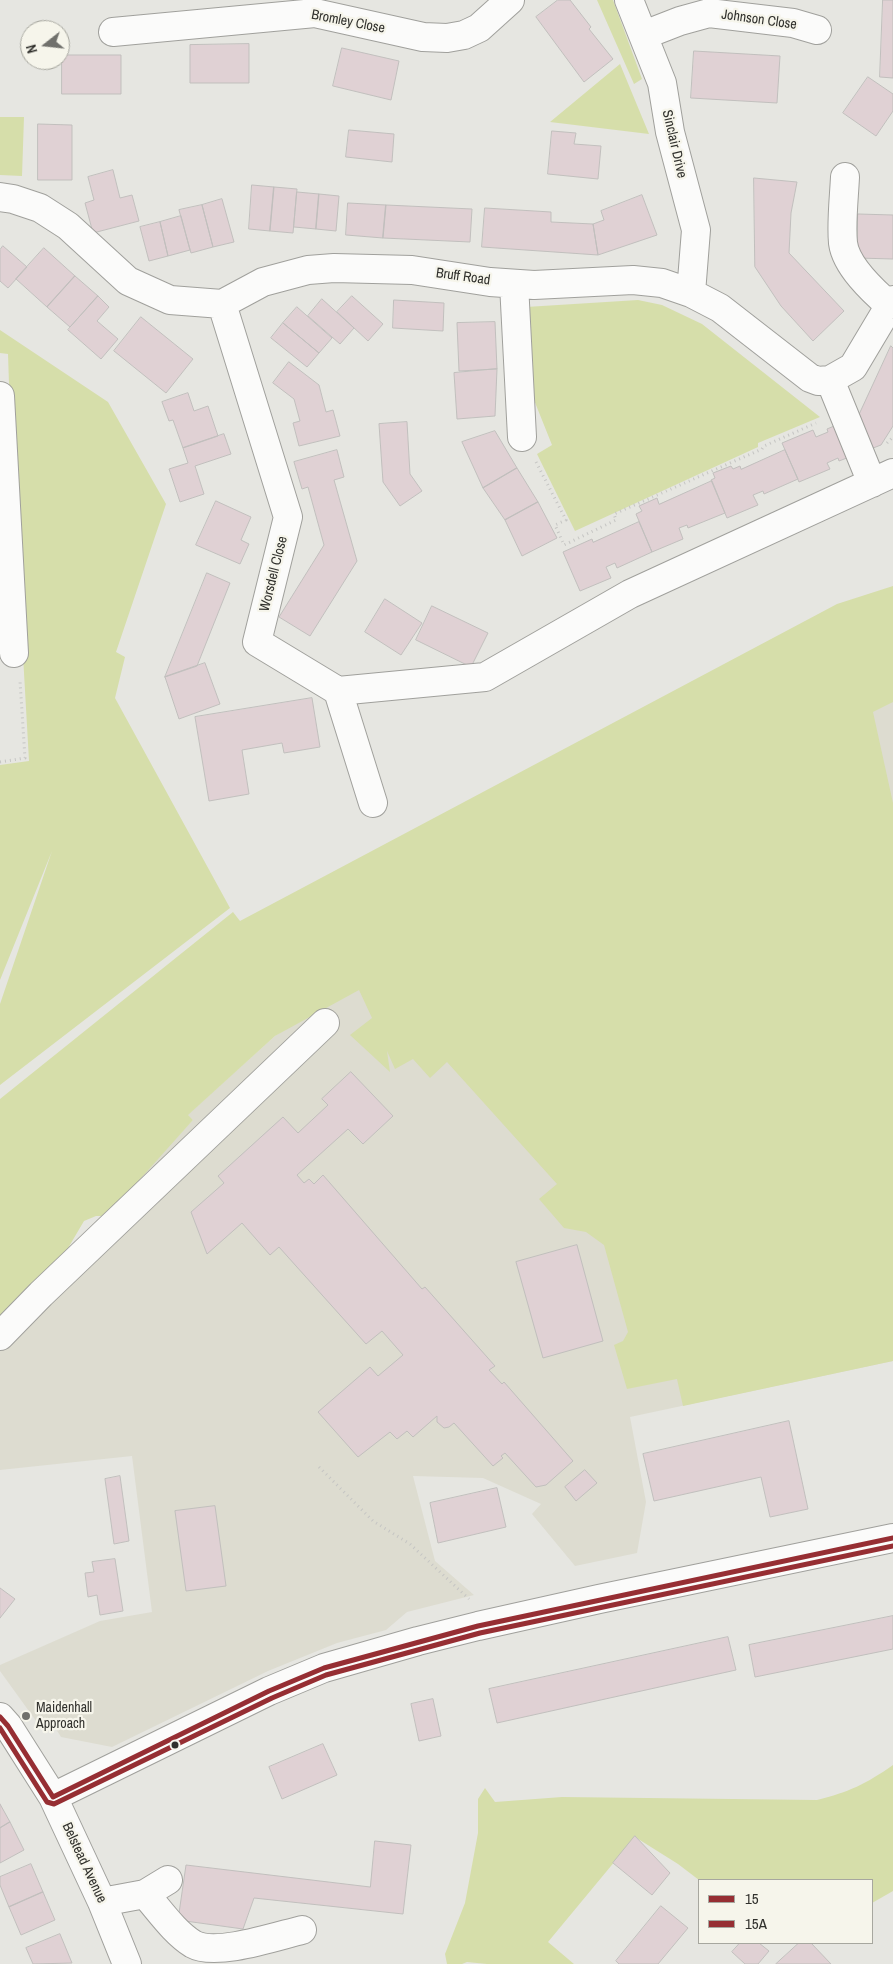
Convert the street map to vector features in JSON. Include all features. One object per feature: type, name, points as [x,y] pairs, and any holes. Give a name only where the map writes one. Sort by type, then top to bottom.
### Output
[{"type":"street","name":"Bromley Close","points":[[113,32],[315,13],[423,37],[447,38],[464,36],[479,28],[510,0]]},
{"type":"street","name":"Sinclair Drive","points":[[629,0],[662,84],[670,132],[696,230],[691,294]]},
{"type":"street","name":"Johnson Close","points":[[644,35],[680,21],[709,13],[793,23],[818,30]]},
{"type":"street","points":[[372,803],[338,691],[485,677],[630,594],[883,478],[830,380],[853,367],[891,302],[868,288],[853,267],[843,245],[845,177]]},
{"type":"street","points":[[0,197],[13,199],[40,208],[68,226],[128,281],[170,300],[222,304]]},
{"type":"street","name":"Bruff Road","points":[[222,304],[263,282],[308,270],[334,268],[412,270],[534,285],[633,280],[662,283],[720,308],[810,378],[818,381],[830,380]]},
{"type":"street","points":[[514,284],[522,437]]},
{"type":"street","name":"Worsdell Close","points":[[222,304],[288,517],[256,642],[338,691]]},
{"type":"street","points":[[0,396],[14,653]]},
{"type":"street","points":[[0,1336],[55,1281],[326,1023]]},
{"type":"street","points":[[53,1796],[268,1691],[324,1668],[478,1626],[893,1538]]},
{"type":"street","name":"Belstead Avenue","points":[[0,1717],[8,1726],[53,1796],[102,1902],[127,1964]]},
{"type":"street","points":[[102,1902],[145,1894],[168,1880]]},
{"type":"street","points":[[145,1894],[180,1934],[196,1945],[228,1949],[302,1930]]},
{"type":"path","points":[[522,437],[566,520],[555,525],[564,545],[616,520],[614,514],[824,419],[830,380]]},
{"type":"path","points":[[0,762],[26,758],[22,689],[14,653]]},
{"type":"path","points":[[319,1467],[372,1521],[410,1544],[468,1597],[478,1626]]},
{"type":"shaded area","points":[[893,652],[893,1361],[630,1417],[646,1502],[637,1553],[575,1566],[532,1514],[541,1504],[483,1478],[413,1476],[435,1561],[474,1595],[407,1612],[386,1630],[337,1643],[268,1671],[112,1747],[61,1737],[54,1726],[39,1725],[0,1671],[0,1665],[100,1621],[152,1612],[132,1456],[0,1470],[0,1321],[193,1120],[187,1115],[275,1036]]},
{"type":"green space","points":[[597,0],[613,0],[642,79],[634,84]]},
{"type":"green space","points":[[620,64],[649,134],[550,122]]},
{"type":"green space","points":[[0,117],[24,117],[22,176],[0,175]]},
{"type":"green space","points":[[638,300],[662,305],[702,324],[820,417],[758,443],[758,447],[575,531],[537,454],[552,445],[530,390],[526,307]]},
{"type":"green space","points":[[0,330],[108,402],[166,504],[116,652],[125,657],[115,698],[230,908],[0,1085],[0,1004],[52,851],[0,980],[0,765],[29,761],[11,444],[8,354],[0,353]]},
{"type":"green space","points":[[893,586],[893,702],[873,712],[893,803],[893,1361],[683,1406],[677,1379],[627,1389],[614,1345],[623,1341],[628,1332],[604,1245],[586,1232],[564,1228],[539,1199],[557,1184],[447,1062],[430,1078],[413,1059],[395,1069],[387,1051],[390,1072],[350,1035],[372,1018],[359,990],[275,1036],[188,1115],[193,1120],[107,1216],[96,1216],[84,1221],[41,1294],[0,1331],[0,1099],[233,912],[240,921],[837,604]]},
{"type":"green space","points":[[893,1765],[893,1891],[873,1902],[873,1879],[698,1879],[678,1864],[635,1837],[548,1942],[574,1964],[487,1964],[467,1962],[447,1964],[445,1954],[465,1903],[478,1833],[478,1799],[485,1788],[495,1802],[562,1797],[817,1800],[857,1787]]},
{"type":"building","points":[[558,0],[570,0],[591,27],[589,29],[613,59],[584,82],[536,17]]},
{"type":"building","points":[[883,0],[893,0],[893,78],[880,77]]},
{"type":"building","points":[[249,44],[249,83],[190,83],[190,45]]},
{"type":"building","points":[[342,48],[399,61],[391,100],[333,86]]},
{"type":"building","points":[[694,51],[780,56],[777,103],[691,98]]},
{"type":"building","points":[[70,55],[121,55],[121,94],[62,94],[62,70],[70,70]]},
{"type":"building","points":[[868,77],[893,94],[893,111],[876,136],[843,113]]},
{"type":"building","points":[[38,124],[72,125],[72,180],[38,180]]},
{"type":"building","points":[[349,130],[394,134],[392,162],[346,157]]},
{"type":"building","points":[[552,131],[576,133],[574,144],[601,146],[598,179],[548,174]]},
{"type":"building","points":[[113,170],[120,198],[132,195],[139,221],[93,233],[85,203],[94,200],[88,177]]},
{"type":"building","points":[[754,178],[797,182],[791,213],[789,253],[844,311],[813,341],[781,306],[755,267]]},
{"type":"building","points":[[252,185],[274,187],[270,231],[249,229]]},
{"type":"building","points":[[274,187],[297,189],[293,233],[270,231]]},
{"type":"building","points":[[297,192],[319,194],[316,229],[294,227]]},
{"type":"building","points":[[319,194],[339,196],[336,231],[316,229]]},
{"type":"building","points":[[642,195],[657,235],[598,255],[593,224],[604,220],[601,211]]},
{"type":"building","points":[[222,199],[234,242],[213,247],[202,205]]},
{"type":"building","points":[[348,203],[386,205],[383,238],[346,235]]},
{"type":"building","points":[[202,205],[213,247],[191,253],[179,210]]},
{"type":"building","points":[[386,205],[472,209],[470,242],[383,238]]},
{"type":"building","points":[[485,208],[551,212],[551,222],[593,224],[598,255],[482,247]]},
{"type":"building","points":[[858,214],[893,215],[893,259],[857,258]]},
{"type":"building","points":[[181,216],[190,250],[168,256],[160,222]]},
{"type":"building","points":[[160,222],[168,256],[149,261],[140,227]]},
{"type":"building","points":[[3,246],[27,267],[8,288],[0,281],[0,250]]},
{"type":"building","points":[[44,248],[75,276],[47,307],[16,279]]},
{"type":"building","points":[[75,276],[98,296],[70,327],[47,307]]},
{"type":"building","points":[[98,296],[109,307],[97,321],[118,339],[101,359],[68,330]]},
{"type":"building","points":[[352,296],[383,324],[368,341],[337,312]]},
{"type":"building","points":[[322,299],[354,328],[340,344],[308,316]]},
{"type":"building","points":[[394,300],[444,303],[443,331],[393,328]]},
{"type":"building","points":[[297,307],[332,338],[319,353],[283,323]]},
{"type":"building","points":[[141,317],[193,359],[166,393],[114,351]]},
{"type":"building","points":[[495,322],[497,369],[459,371],[457,323]]},
{"type":"building","points":[[283,323],[319,353],[307,367],[271,338]]},
{"type":"building","points":[[891,346],[893,348],[893,426],[881,445],[839,461],[838,458],[827,463],[830,469],[799,482],[782,443],[813,430],[816,437],[828,432],[827,429],[858,416]]},
{"type":"building","points":[[289,362],[319,385],[326,412],[333,410],[340,436],[299,446],[293,423],[300,421],[294,399],[273,383]]},
{"type":"building","points":[[497,369],[495,416],[457,419],[454,373]]},
{"type":"building","points":[[188,393],[194,411],[208,406],[218,436],[183,448],[173,420],[169,421],[162,402]]},
{"type":"building","points":[[407,422],[410,474],[422,491],[400,506],[383,482],[379,424]]},
{"type":"building","points":[[495,431],[517,468],[483,488],[462,442]]},
{"type":"building","points":[[224,434],[231,454],[195,466],[204,494],[180,502],[169,469],[188,463],[183,448]]},
{"type":"building","points":[[337,450],[344,477],[334,480],[357,561],[310,636],[279,617],[324,545],[308,487],[302,489],[294,462]]},
{"type":"building","points":[[785,450],[798,479],[764,494],[763,491],[753,495],[758,505],[727,518],[711,480],[715,478],[713,473],[731,466],[733,469],[740,466],[741,469]]},
{"type":"building","points":[[517,468],[538,502],[505,520],[483,488]]},
{"type":"building","points":[[712,481],[725,513],[688,528],[687,525],[679,528],[683,539],[652,552],[636,514],[642,511],[639,506],[657,498],[659,504]]},
{"type":"building","points":[[216,501],[251,517],[241,540],[249,544],[240,564],[196,545]]},
{"type":"building","points":[[538,502],[557,538],[522,556],[505,520]]},
{"type":"building","points":[[639,522],[652,552],[617,568],[615,563],[606,567],[611,578],[580,591],[563,552],[592,539],[593,542]]},
{"type":"building","points":[[207,573],[230,583],[197,666],[165,677]]},
{"type":"building","points":[[385,599],[422,623],[401,655],[365,632]]},
{"type":"building","points":[[432,606],[488,633],[471,667],[416,640]]},
{"type":"building","points":[[205,663],[220,704],[179,719],[165,677]]},
{"type":"building","points":[[312,698],[320,747],[284,753],[282,743],[242,750],[249,794],[209,801],[195,717]]},
{"type":"building","points":[[351,1072],[393,1116],[363,1144],[348,1129],[297,1175],[304,1183],[309,1179],[314,1184],[323,1175],[422,1289],[425,1287],[495,1366],[489,1370],[502,1384],[504,1382],[573,1461],[546,1485],[536,1487],[505,1453],[501,1456],[503,1458],[493,1466],[454,1423],[444,1428],[437,1422],[437,1416],[413,1437],[407,1431],[397,1439],[390,1432],[358,1457],[318,1412],[370,1367],[378,1376],[403,1355],[382,1331],[366,1344],[279,1247],[270,1255],[242,1223],[207,1254],[191,1212],[224,1183],[218,1176],[283,1117],[298,1133],[328,1105],[322,1099]]},
{"type":"building","points":[[577,1245],[603,1341],[543,1358],[516,1262]]},
{"type":"building","points":[[789,1421],[808,1509],[770,1517],[761,1477],[654,1501],[643,1454]]},
{"type":"building","points":[[585,1470],[597,1483],[576,1501],[565,1487]]},
{"type":"building","points":[[120,1476],[129,1541],[114,1544],[105,1479]]},
{"type":"building","points":[[497,1488],[506,1527],[438,1543],[430,1503]]},
{"type":"building","points":[[215,1506],[226,1586],[186,1591],[175,1511]]},
{"type":"building","points":[[115,1559],[123,1611],[100,1615],[97,1595],[88,1597],[85,1573],[94,1572],[92,1562]]},
{"type":"building","points":[[0,1588],[15,1599],[0,1618]]},
{"type":"building","points":[[893,1616],[893,1649],[755,1677],[749,1645]]},
{"type":"building","points":[[728,1637],[736,1670],[497,1723],[489,1689]]},
{"type":"building","points":[[433,1699],[441,1736],[419,1741],[411,1704]]},
{"type":"building","points":[[323,1744],[337,1775],[282,1799],[269,1767]]},
{"type":"building","points":[[0,1804],[10,1822],[0,1828]]},
{"type":"building","points":[[10,1822],[24,1850],[0,1863],[0,1828]]},
{"type":"building","points":[[635,1836],[670,1873],[652,1895],[613,1863]]},
{"type":"building","points":[[375,1841],[411,1845],[403,1914],[254,1898],[243,1929],[178,1920],[186,1865],[370,1887]]},
{"type":"building","points":[[31,1864],[43,1892],[9,1907],[0,1885],[0,1877]]},
{"type":"building","points":[[43,1892],[55,1920],[21,1935],[9,1907]]},
{"type":"building","points":[[661,1906],[688,1928],[658,1964],[619,1964],[616,1961]]},
{"type":"building","points":[[60,1934],[72,1963],[33,1964],[26,1948]]},
{"type":"building","points":[[739,1944],[760,1944],[769,1951],[758,1964],[745,1964],[732,1952]]},
{"type":"building","points":[[798,1944],[812,1944],[831,1964],[776,1964]]},
{"type":"transit line","name":"15","points":[[0,1717],[8,1726],[53,1797],[269,1691],[324,1668],[478,1626],[893,1538]]},
{"type":"transit line","name":"15A","points":[[0,1728],[47,1802],[54,1804],[272,1698],[326,1675],[480,1633],[893,1546]]},
{"type":"place","name":"Maidenhall Approach","points":[[26,1716]]}]
